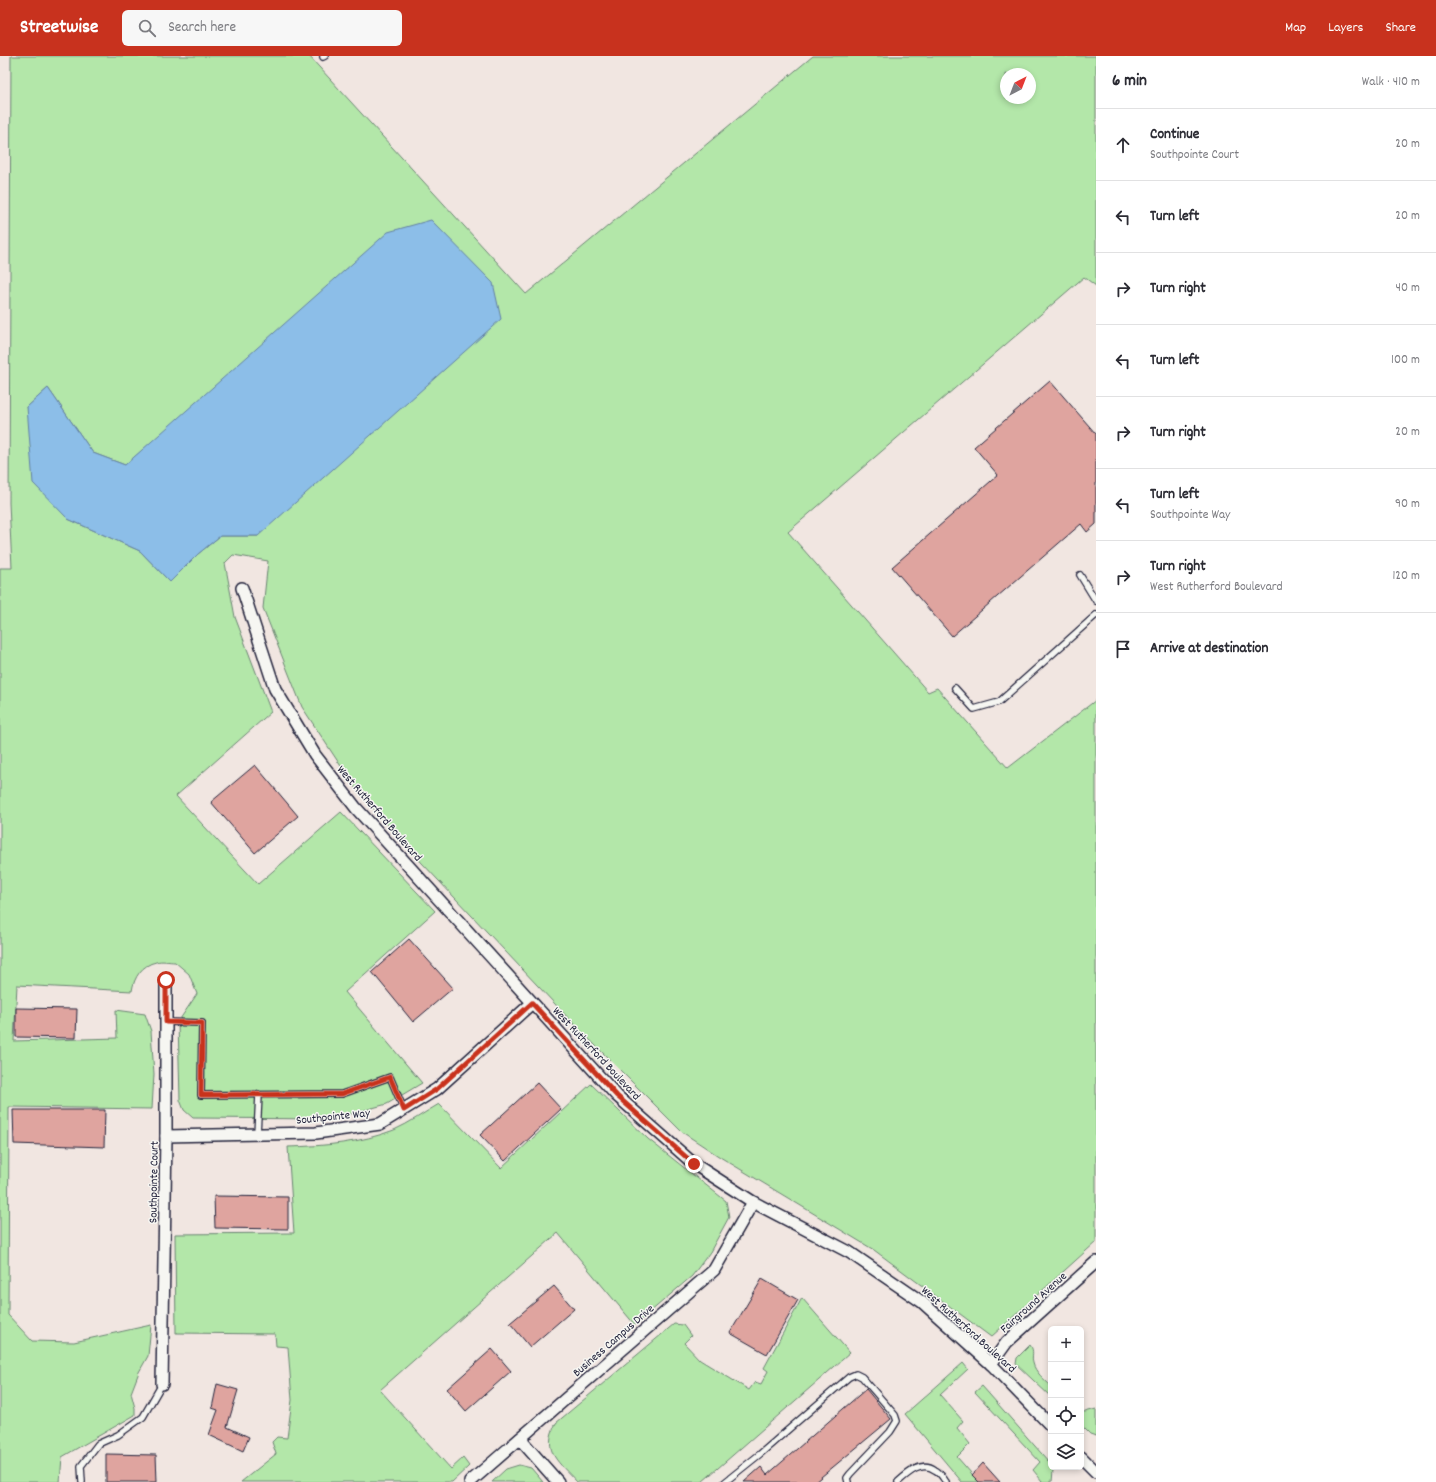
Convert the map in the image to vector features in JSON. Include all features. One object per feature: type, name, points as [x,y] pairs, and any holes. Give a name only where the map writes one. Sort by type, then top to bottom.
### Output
[{"type":"street","name":"West Rutherford Boulevard","points":[[242,588],[275,690],[315,755],[356,808],[617,1096],[694,1164],[753,1202],[849,1252],[922,1302],[991,1364],[1048,1423]]},
{"type":"street","name":"Southpointe Court","points":[[162,1384],[166,1136],[166,980]]},
{"type":"street","name":"Southpointe Way","points":[[166,1136],[316,1133],[380,1124],[437,1089],[532,1003]]},
{"type":"street","name":"Business Campus Drive","points":[[470,1482],[714,1270],[753,1202]]},
{"type":"street","name":"Fairground Avenue","points":[[991,1364],[1007,1342],[1096,1262]]},
{"type":"street","points":[[520,1439],[558,1482]]},
{"type":"street","points":[[1084,1460],[1096,1472]]},
{"type":"lane","points":[[1080,575],[1096,601]]},
{"type":"lane","points":[[955,688],[974,709],[999,702],[1096,615]]},
{"type":"lane","points":[[166,1022],[202,1023],[201,1095],[342,1094],[390,1077],[404,1110]]},
{"type":"lane","points":[[257,1134],[259,1095]]},
{"type":"lane","points":[[725,1482],[760,1454],[849,1377],[856,1374],[862,1377],[895,1414],[897,1421],[890,1432],[850,1474],[847,1478],[848,1482]]},
{"type":"lane","points":[[82,1482],[81,1466],[98,1444],[118,1435],[143,1417],[162,1384]]},
{"type":"lane","points":[[898,1482],[912,1469],[925,1466],[935,1469],[946,1482]]},
{"type":"green space","points":[[11,56],[309,56],[526,294],[813,56],[1096,56],[1096,286],[1084,277],[788,532],[928,692],[937,688],[1008,768],[1096,700],[1096,1242],[991,1337],[874,1250],[720,1157],[682,1132],[571,1021],[422,863],[356,789],[302,707],[263,608],[268,561],[233,555],[225,563],[235,617],[271,712],[176,796],[258,884],[341,812],[435,911],[345,992],[422,1083],[387,1104],[332,1119],[193,1118],[184,1110],[180,1100],[178,1022],[197,994],[189,974],[175,962],[158,961],[147,966],[137,976],[132,991],[17,985],[14,1041],[117,1038],[116,1010],[145,1014],[151,1031],[154,1074],[152,1109],[9,1107],[8,1315],[32,1341],[74,1342],[151,1325],[148,1356],[139,1372],[131,1393],[135,1408],[135,1415],[62,1457],[60,1482],[0,1482],[0,568],[12,568],[9,503]],"holes":[[[48,388],[93,453],[125,465],[151,443],[258,536],[220,536],[198,554],[170,582],[140,551],[68,519],[27,407]]]},
{"type":"green space","points":[[591,1084],[648,1139],[726,1201],[729,1217],[710,1252],[692,1276],[635,1325],[558,1233],[380,1390],[451,1469],[463,1458],[469,1466],[452,1482],[241,1482],[276,1454],[272,1442],[277,1437],[287,1438],[292,1400],[288,1347],[276,1346],[275,1334],[176,1333],[175,1234],[294,1233],[288,1147],[342,1143],[368,1138],[394,1130],[412,1121],[439,1104],[501,1168]]},
{"type":"green space","points":[[802,1298],[850,1353],[702,1482],[577,1482],[554,1456],[550,1442],[556,1423],[674,1324],[683,1325],[691,1336],[684,1343],[700,1360],[749,1390],[755,1382],[761,1384],[768,1371],[764,1368]]},
{"type":"green space","points":[[1030,1345],[1032,1349],[1034,1366],[1048,1383],[1048,1394],[1016,1364],[1017,1358]]},
{"type":"green space","points":[[963,1363],[968,1369],[940,1395],[963,1421],[957,1428],[970,1444],[957,1457],[979,1482],[962,1482],[905,1414]]},
{"type":"green space","points":[[982,1386],[1048,1461],[1048,1470],[1053,1470],[1052,1482],[1041,1482],[1042,1481],[1033,1470],[1040,1462],[975,1392]]},
{"type":"green space","points":[[1096,1409],[1096,1436],[1090,1434],[1084,1428],[1085,1412]]},
{"type":"green space","points":[[519,1465],[531,1468],[543,1482],[492,1482],[506,1469]]},
{"type":"water","points":[[431,220],[493,283],[501,319],[258,536],[220,536],[198,554],[170,582],[140,551],[68,519],[33,483],[27,407],[48,388],[93,453],[125,465],[388,232]]},
{"type":"building","points":[[1050,381],[1096,434],[1096,524],[1087,532],[1081,524],[952,636],[892,567],[998,475],[974,447]]},
{"type":"building","points":[[255,765],[298,816],[255,853],[211,802]]},
{"type":"building","points":[[409,939],[453,988],[413,1022],[372,972]]},
{"type":"building","points":[[16,1008],[77,1009],[76,1038],[16,1037]]},
{"type":"building","points":[[537,1083],[561,1109],[505,1161],[480,1135]]},
{"type":"building","points":[[13,1110],[105,1110],[104,1147],[14,1144]]},
{"type":"building","points":[[214,1196],[288,1197],[288,1229],[215,1228]]},
{"type":"building","points":[[762,1279],[798,1300],[767,1354],[730,1333]]},
{"type":"building","points":[[554,1286],[574,1309],[530,1347],[510,1323]]},
{"type":"building","points":[[492,1349],[511,1371],[466,1411],[447,1389]]},
{"type":"building","points":[[217,1384],[238,1390],[227,1427],[249,1437],[243,1451],[209,1435],[218,1410],[212,1408]]},
{"type":"building","points":[[866,1389],[891,1419],[815,1482],[744,1482],[761,1467],[767,1475]]},
{"type":"building","points":[[106,1454],[156,1455],[157,1482],[106,1482]]},
{"type":"building","points":[[983,1463],[1000,1482],[979,1482],[972,1475]]},
{"type":"route","points":[[166,980],[166,1022],[202,1023],[201,1095],[342,1094],[390,1077],[404,1110],[437,1089],[532,1003],[617,1096],[694,1164]]}]
